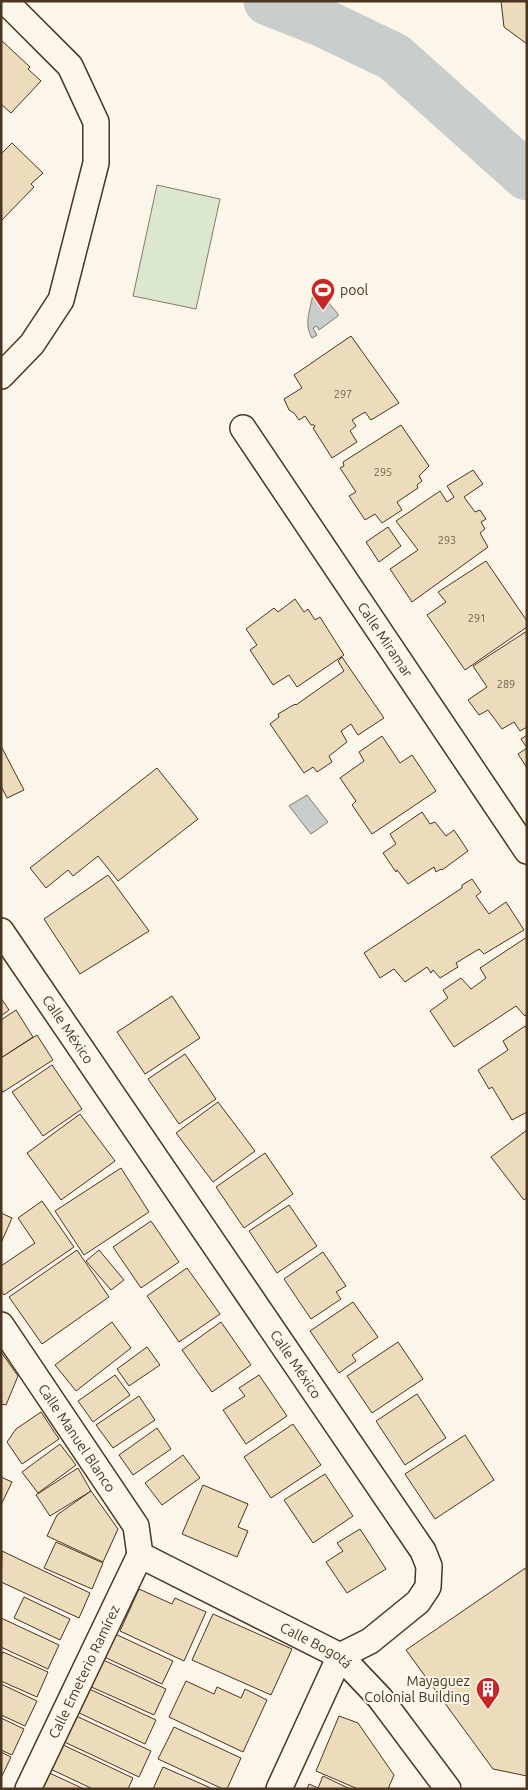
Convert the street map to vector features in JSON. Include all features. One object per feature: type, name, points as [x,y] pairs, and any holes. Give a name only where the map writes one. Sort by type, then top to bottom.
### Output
[{"type":"street","points":[[1,376],[32,344],[61,300],[96,163],[96,122],[70,66],[5,1]]},
{"type":"street","name":"Calle Miramar","points":[[243,428],[527,851]]},
{"type":"street","name":"Calle México","points":[[1,930],[423,1551],[429,1566],[428,1587],[418,1602],[370,1641],[340,1656]]},
{"type":"street","name":"Calle Manuel Blanco","points":[[1,1325],[136,1526],[140,1556]]},
{"type":"street","name":"Calle Bogotá","points":[[140,1556],[340,1656],[380,1698],[448,1789]]},
{"type":"street","name":"Calle Emeterio Ramírez","points":[[28,1789],[140,1556]]},
{"type":"street","points":[[279,1789],[340,1656]]},
{"type":"green space","points":[[157,185],[220,199],[196,309],[133,296]]},
{"type":"shaded area","name":"pool","points":[[317,289],[338,316],[319,330],[317,326],[313,328],[317,335],[312,338],[308,327],[308,316],[313,293]]},
{"type":"shaded area","points":[[307,795],[328,822],[311,834],[289,806]]},
{"type":"building","points":[[501,1],[527,1],[527,44],[504,27]]},
{"type":"building","points":[[1,40],[30,67],[28,69],[41,81],[11,113],[1,104]]},
{"type":"building","points":[[12,143],[43,173],[31,184],[34,187],[1,221],[1,154]]},
{"type":"building","points":[[351,336],[399,403],[371,420],[365,412],[352,420],[356,426],[350,431],[357,442],[332,458],[313,428],[315,427],[314,425],[311,425],[305,416],[299,420],[289,410],[284,399],[302,388],[294,375]]},
{"type":"building","points":[[401,425],[429,466],[419,476],[422,481],[417,485],[418,488],[397,502],[402,510],[382,523],[375,514],[365,520],[349,496],[356,492],[340,468],[344,466],[343,462]]},
{"type":"building","points":[[473,470],[483,484],[464,497],[475,512],[480,510],[486,519],[481,522],[485,529],[480,533],[488,547],[412,602],[390,569],[418,550],[396,521],[440,491],[447,502],[454,497],[447,486]]},
{"type":"building","points":[[388,527],[401,546],[379,562],[366,542]]},
{"type":"building","points":[[486,561],[527,621],[527,627],[465,670],[427,615],[446,602],[438,592]]},
{"type":"building","points":[[295,599],[304,612],[308,609],[315,620],[320,617],[344,655],[297,687],[289,675],[273,685],[250,650],[257,645],[246,629],[274,608],[278,612]]},
{"type":"building","points":[[527,631],[527,727],[520,731],[514,722],[502,729],[488,710],[479,715],[468,700],[487,687],[473,666]]},
{"type":"building","points":[[342,657],[384,718],[358,735],[351,724],[341,731],[347,742],[329,756],[332,762],[317,772],[313,767],[304,773],[270,724],[279,717],[278,714],[296,705],[344,671],[338,661]]},
{"type":"building","points":[[527,735],[527,748],[521,739]]},
{"type":"building","points":[[382,736],[400,763],[412,755],[436,791],[372,834],[352,805],[356,801],[340,778],[364,761],[359,752]]},
{"type":"building","points":[[1,746],[24,790],[7,798],[1,786]]},
{"type":"building","points":[[527,748],[527,768],[518,754]]},
{"type":"building","points":[[157,768],[198,819],[118,881],[98,856],[73,876],[68,870],[46,888],[30,868]]},
{"type":"building","points":[[422,812],[430,824],[435,822],[446,836],[454,830],[468,851],[442,870],[436,872],[434,867],[408,884],[397,870],[396,872],[383,853],[396,844],[390,834]]},
{"type":"building","points":[[108,875],[149,931],[80,974],[44,919]]},
{"type":"building","points":[[472,879],[481,892],[476,896],[489,914],[506,902],[524,930],[484,954],[479,949],[456,963],[458,967],[440,978],[433,970],[431,973],[427,967],[405,982],[394,969],[380,978],[364,953],[462,888],[462,885]]},
{"type":"building","points":[[527,937],[527,1015],[525,1016],[516,1006],[454,1047],[430,1011],[448,998],[443,990],[461,978],[471,989],[486,978],[480,968]]},
{"type":"building","points":[[172,996],[200,1038],[145,1074],[117,1032]]},
{"type":"building","points":[[1,998],[9,1010],[1,1016]]},
{"type":"building","points":[[16,1010],[33,1037],[1,1058],[1,1020]]},
{"type":"building","points":[[525,1026],[527,1029],[527,1112],[512,1120],[492,1087],[489,1089],[478,1070],[508,1050],[503,1041]]},
{"type":"building","points":[[37,1035],[53,1060],[3,1092],[1,1089],[1,1058]]},
{"type":"building","points":[[185,1054],[216,1099],[179,1124],[148,1079]]},
{"type":"building","points":[[52,1065],[82,1109],[43,1136],[12,1092]]},
{"type":"building","points":[[218,1102],[255,1151],[213,1182],[176,1133]]},
{"type":"building","points":[[80,1114],[115,1161],[61,1200],[27,1153]]},
{"type":"building","points":[[527,1130],[527,1198],[524,1200],[491,1157]]},
{"type":"building","points":[[265,1153],[293,1194],[244,1228],[216,1187]]},
{"type":"building","points":[[121,1168],[149,1212],[84,1255],[55,1211]]},
{"type":"building","points":[[42,1201],[74,1247],[4,1295],[1,1291],[1,1266],[35,1243],[18,1218]]},
{"type":"building","points":[[289,1205],[317,1246],[277,1273],[249,1231]]},
{"type":"building","points":[[1,1213],[12,1218],[1,1243]]},
{"type":"building","points":[[151,1221],[179,1262],[141,1288],[113,1247]]},
{"type":"building","points":[[77,1250],[109,1297],[42,1344],[9,1297]]},
{"type":"building","points":[[99,1250],[124,1280],[111,1290],[86,1261]]},
{"type":"building","points":[[323,1252],[346,1286],[336,1292],[341,1299],[311,1319],[284,1279]]},
{"type":"building","points":[[187,1268],[220,1314],[179,1342],[147,1296]]},
{"type":"building","points":[[353,1302],[378,1337],[352,1355],[356,1361],[339,1373],[310,1331]]},
{"type":"building","points":[[112,1322],[131,1348],[76,1391],[55,1365]]},
{"type":"building","points":[[221,1322],[251,1365],[212,1392],[182,1350]]},
{"type":"building","points":[[398,1342],[423,1379],[372,1413],[347,1376]]},
{"type":"building","points":[[147,1347],[160,1365],[129,1386],[117,1369]]},
{"type":"building","points":[[1,1352],[18,1376],[6,1405],[1,1404]]},
{"type":"building","points":[[115,1375],[130,1395],[93,1422],[78,1401]]},
{"type":"building","points":[[259,1375],[287,1416],[246,1444],[223,1410],[245,1396],[239,1388]]},
{"type":"building","points":[[417,1394],[446,1438],[405,1465],[376,1421]]},
{"type":"building","points":[[139,1396],[155,1420],[113,1448],[96,1425]]},
{"type":"building","points":[[41,1412],[59,1439],[22,1464],[7,1442],[16,1429]]},
{"type":"building","points":[[293,1424],[321,1465],[271,1498],[244,1457]]},
{"type":"building","points":[[157,1428],[171,1449],[133,1475],[119,1455]]},
{"type":"building","points":[[465,1435],[494,1480],[435,1519],[405,1474]]},
{"type":"building","points":[[60,1444],[76,1465],[38,1493],[22,1472]]},
{"type":"building","points":[[183,1455],[200,1478],[162,1505],[145,1483]]},
{"type":"building","points":[[78,1468],[91,1491],[50,1516],[36,1495]]},
{"type":"building","points":[[325,1474],[353,1516],[313,1543],[284,1500]]},
{"type":"building","points":[[1,1477],[12,1482],[1,1505]]},
{"type":"building","points":[[203,1485],[248,1504],[238,1527],[248,1531],[237,1557],[182,1534]]},
{"type":"building","points":[[91,1491],[118,1529],[103,1562],[47,1536],[57,1515]]},
{"type":"building","points":[[360,1529],[386,1569],[347,1593],[326,1562],[343,1551],[337,1543]]},
{"type":"building","points":[[56,1542],[103,1563],[92,1589],[44,1568]]},
{"type":"building","points":[[2,1551],[90,1593],[79,1618],[1,1582]]},
{"type":"building","name":"Mayaguez Colonial Building","points":[[527,1567],[527,1776],[493,1769],[406,1650]]},
{"type":"building","points":[[139,1589],[172,1604],[175,1598],[206,1612],[184,1661],[120,1631]]},
{"type":"building","points":[[24,1597],[70,1619],[60,1640],[14,1618]]},
{"type":"building","points":[[213,1614],[292,1649],[271,1695],[192,1660]]},
{"type":"building","points":[[1,1618],[59,1645],[48,1669],[1,1647]]},
{"type":"building","points":[[111,1632],[173,1661],[162,1684],[100,1655]]},
{"type":"building","points":[[3,1652],[48,1672],[37,1697],[1,1681],[1,1656]]},
{"type":"building","points":[[99,1658],[166,1689],[154,1715],[87,1685]]},
{"type":"building","points":[[186,1681],[214,1694],[217,1687],[241,1698],[245,1689],[267,1700],[243,1752],[169,1717]]},
{"type":"building","points":[[1,1684],[37,1701],[25,1726],[1,1715]]},
{"type":"building","points":[[85,1687],[156,1720],[145,1744],[75,1711]]},
{"type":"building","points":[[70,1713],[151,1751],[139,1777],[58,1739]]},
{"type":"building","points":[[339,1716],[358,1723],[394,1775],[388,1789],[358,1789],[316,1771]]},
{"type":"building","points":[[1,1718],[24,1729],[12,1755],[1,1750]]},
{"type":"building","points":[[174,1727],[241,1758],[227,1789],[223,1789],[158,1759]]},
{"type":"building","points":[[57,1742],[133,1778],[128,1789],[93,1789],[46,1767]]},
{"type":"building","points":[[1,1752],[11,1757],[1,1778]]},
{"type":"building","points":[[163,1767],[213,1789],[153,1789]]},
{"type":"building","points":[[45,1771],[84,1789],[37,1789]]},
{"type":"building","points":[[323,1776],[350,1789],[307,1789],[309,1784],[318,1788]]},
{"type":"waterway","points":[[268,1],[321,22],[394,57],[527,176]]},
{"type":"place","name":"pool","points":[[323,311]]},
{"type":"place","name":"Mayaguez Colonial Building","points":[[488,1710]]}]
